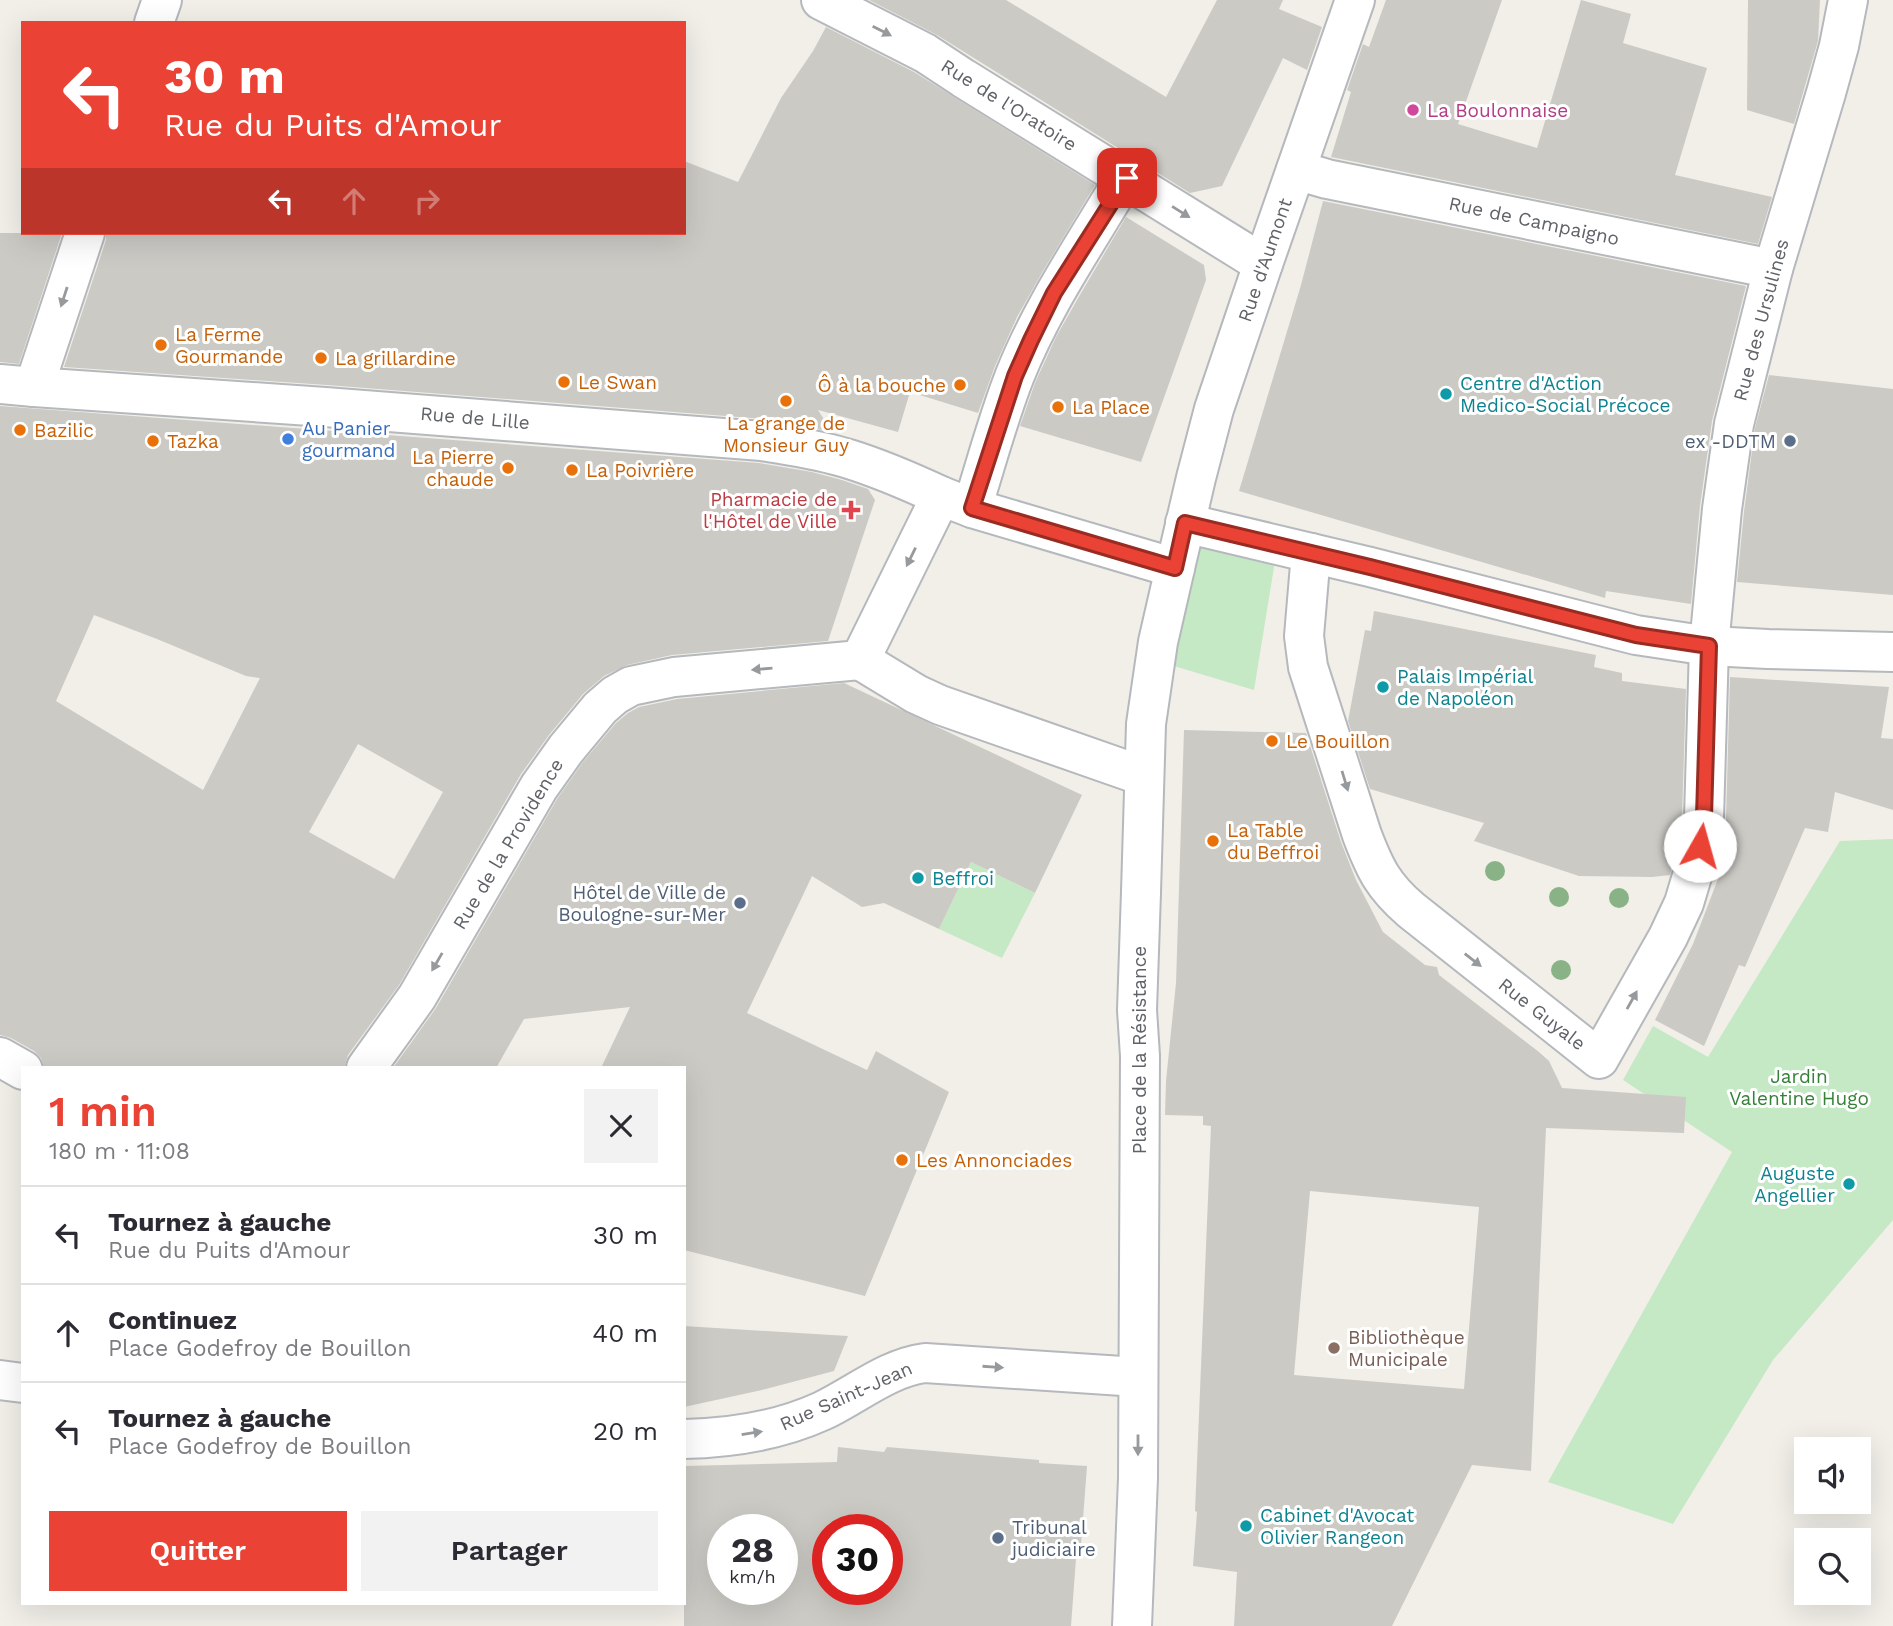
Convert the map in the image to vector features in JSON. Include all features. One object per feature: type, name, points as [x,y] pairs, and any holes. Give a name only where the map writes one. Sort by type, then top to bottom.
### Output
[{"type":"street","points":[[155,21],[162,0]]},
{"type":"street","name":"Rue de l'Oratoire","points":[[821,0],[925,53],[1122,185],[1263,264]]},
{"type":"street","name":"Rue d'Aumont","points":[[1175,568],[1214,409],[1263,264],[1311,174],[1355,0]]},
{"type":"street","name":"Rue des Ursulines","points":[[1709,646],[1722,509],[1743,383],[1773,269],[1839,46],[1848,0]]},
{"type":"street","name":"Rue de Campaigno","points":[[1311,174],[1773,269]]},
{"type":"street","points":[[1122,185],[1054,293],[957,502],[860,660],[916,694],[940,705],[1143,776]]},
{"type":"street","points":[[17,386],[84,235]]},
{"type":"street","name":"Rue de Lille","points":[[17,386],[338,408],[762,442],[806,448],[848,459],[907,480],[957,502],[1175,568]]},
{"type":"street","points":[[1185,523],[1636,635],[1709,646],[1893,652]]},
{"type":"street","name":"Rue Guyale","points":[[1311,554],[1305,651],[1312,683],[1362,835],[1382,881],[1395,897],[1599,1059],[1668,937],[1684,903],[1698,856],[1704,817],[1709,646]]},
{"type":"street","name":"Place de la Résistance","points":[[1132,1626],[1138,1478],[1140,1056],[1137,1010],[1143,776],[1146,724],[1158,642],[1175,568]]},
{"type":"street","name":"Rue de la Providence","points":[[367,1066],[408,1011],[539,788],[566,749],[600,708],[615,695],[631,686],[674,677],[860,660]]},
{"type":"street","points":[[0,1057],[21,1069]]},
{"type":"street","name":"Rue Saint-Jean","points":[[686,1439],[764,1431],[791,1423],[839,1403],[895,1371],[925,1363],[1138,1377]]},
{"type":"street","points":[[0,1380],[21,1383]]},
{"type":"green space","points":[[1199,547],[1275,561],[1254,690],[1164,663]]},
{"type":"green space","name":"Jardin Valentine Hugo","points":[[1893,839],[1893,1220],[1773,1360],[1673,1524],[1548,1482],[1732,1152],[1623,1080],[1653,1026],[1708,1057],[1840,841]]},
{"type":"green space","points":[[971,862],[1035,893],[1002,958],[939,929]]},
{"type":"building","points":[[869,0],[1006,0],[1166,97],[1217,0],[1283,0],[1279,9],[1322,27],[1307,70],[1283,58],[1222,186],[1190,193],[937,35]]},
{"type":"building","points":[[1386,0],[1502,0],[1458,124],[1537,148],[1581,0],[1631,14],[1623,43],[1707,68],[1675,175],[1772,197],[1758,244],[1331,157],[1351,92],[1347,90],[1363,44],[1369,47]]},
{"type":"building","points":[[1748,0],[1820,0],[1818,41],[1794,124],[1747,110]]},
{"type":"building","points":[[826,27],[914,72],[1095,185],[1017,317],[978,413],[910,392],[898,432],[818,410],[832,432],[764,419],[64,367],[106,235],[686,235],[686,162],[738,182],[781,98]]},
{"type":"building","points":[[1323,201],[1746,286],[1712,421],[1700,506],[1691,604],[1606,591],[1605,598],[1239,491],[1301,285]]},
{"type":"building","points":[[1126,217],[1204,265],[1206,280],[1141,462],[1020,426],[1035,383],[1056,337]]},
{"type":"building","points":[[0,233],[61,235],[19,364],[0,362]]},
{"type":"building","name":"ex -DDTM","points":[[1769,375],[1893,389],[1893,595],[1737,582],[1755,428]]},
{"type":"building","points":[[0,406],[759,463],[842,480],[868,489],[875,500],[828,641],[672,655],[627,665],[604,676],[583,694],[521,774],[399,985],[348,1055],[345,1066],[43,1066],[41,1058],[34,1051],[0,1035]],"holes":[[[94,615],[246,676],[260,678],[203,790],[56,701]],[[358,744],[443,792],[394,879],[309,832]]]},
{"type":"building","points":[[1374,611],[1596,655],[1594,667],[1622,673],[1622,681],[1686,689],[1682,817],[1679,842],[1670,875],[1579,876],[1474,841],[1484,823],[1370,789],[1348,721],[1365,630],[1371,631]]},
{"type":"building","points":[[1730,677],[1889,687],[1881,738],[1893,739],[1893,810],[1835,792],[1828,832],[1805,828],[1745,967],[1739,965],[1704,1046],[1655,1020],[1693,944],[1723,866],[1718,867],[1726,819]]},
{"type":"building","points":[[844,683],[1082,795],[1035,893],[971,862],[939,929],[884,903],[862,907],[812,876],[747,1013],[867,1070],[876,1051],[949,1092],[865,1296],[686,1251],[686,1066],[602,1066],[630,1007],[524,1019],[497,1066],[394,1066],[436,1008],[557,799],[583,762],[628,713],[639,707],[677,699]]},
{"type":"building","points":[[1184,730],[1306,733],[1341,842],[1356,880],[1383,932],[1425,965],[1437,967],[1439,975],[1539,1052],[1549,1061],[1562,1088],[1686,1097],[1684,1133],[1546,1128],[1531,1471],[1472,1465],[1392,1626],[1234,1626],[1237,1572],[1193,1566],[1211,1126],[1203,1125],[1203,1116],[1165,1115],[1176,983]],"holes":[[[1310,1191],[1479,1207],[1464,1389],[1294,1375]]]},
{"type":"building","points":[[686,1326],[848,1336],[834,1371],[686,1407]]},
{"type":"building","name":"Tribunal judiciaire","points":[[838,1447],[884,1452],[887,1447],[1087,1466],[1071,1626],[684,1626],[686,1466],[837,1462]]},
{"type":"place","name":"La Boulonnaise","points":[[1413,110]]},
{"type":"place","name":"La Ferme Gourmande","points":[[161,345]]},
{"type":"place","name":"La grillardine","points":[[321,358]]},
{"type":"place","name":"Le Swan","points":[[564,382]]},
{"type":"place","name":"Ô à la bouche","points":[[960,385]]},
{"type":"place","name":"Centre d'Action Medico-Social Précoce","points":[[1446,394]]},
{"type":"place","name":"La grange de Monsieur Guy","points":[[786,401]]},
{"type":"place","name":"La Place","points":[[1058,407]]},
{"type":"place","name":"Bazilic","points":[[20,430]]},
{"type":"place","name":"Au Panier gourmand","points":[[288,439]]},
{"type":"place","name":"Tazka","points":[[153,441]]},
{"type":"place","name":"ex -DDTM","points":[[1790,441]]},
{"type":"place","name":"La Pierre chaude","points":[[508,468]]},
{"type":"place","name":"La Poivrière","points":[[572,470]]},
{"type":"place","name":"Pharmacie de l'Hôtel de Ville","points":[[851,510]]},
{"type":"place","name":"Palais Impérial de Napoléon","points":[[1383,687]]},
{"type":"place","name":"Le Bouillon","points":[[1272,741]]},
{"type":"place","name":"La Table du Beffroi","points":[[1213,841]]},
{"type":"place","name":"Beffroi","points":[[918,878]]},
{"type":"place","name":"Hôtel de Ville de Boulogne-sur-Mer","points":[[740,903]]},
{"type":"place","name":"Les Annonciades","points":[[902,1160]]},
{"type":"place","name":"Auguste Angellier","points":[[1849,1184]]},
{"type":"place","name":"Bibliothèque Municipale","points":[[1334,1348]]},
{"type":"place","name":"Cabinet d'Avocat Olivier Rangeon","points":[[1246,1526]]},
{"type":"place","name":"Tribunal judiciaire","points":[[998,1538]]},
{"type":"route","points":[[1127,178],[1054,293],[1031,340],[1015,376],[972,508],[1175,568],[1185,523],[1636,635],[1709,646],[1704,817],[1700,846]]}]
